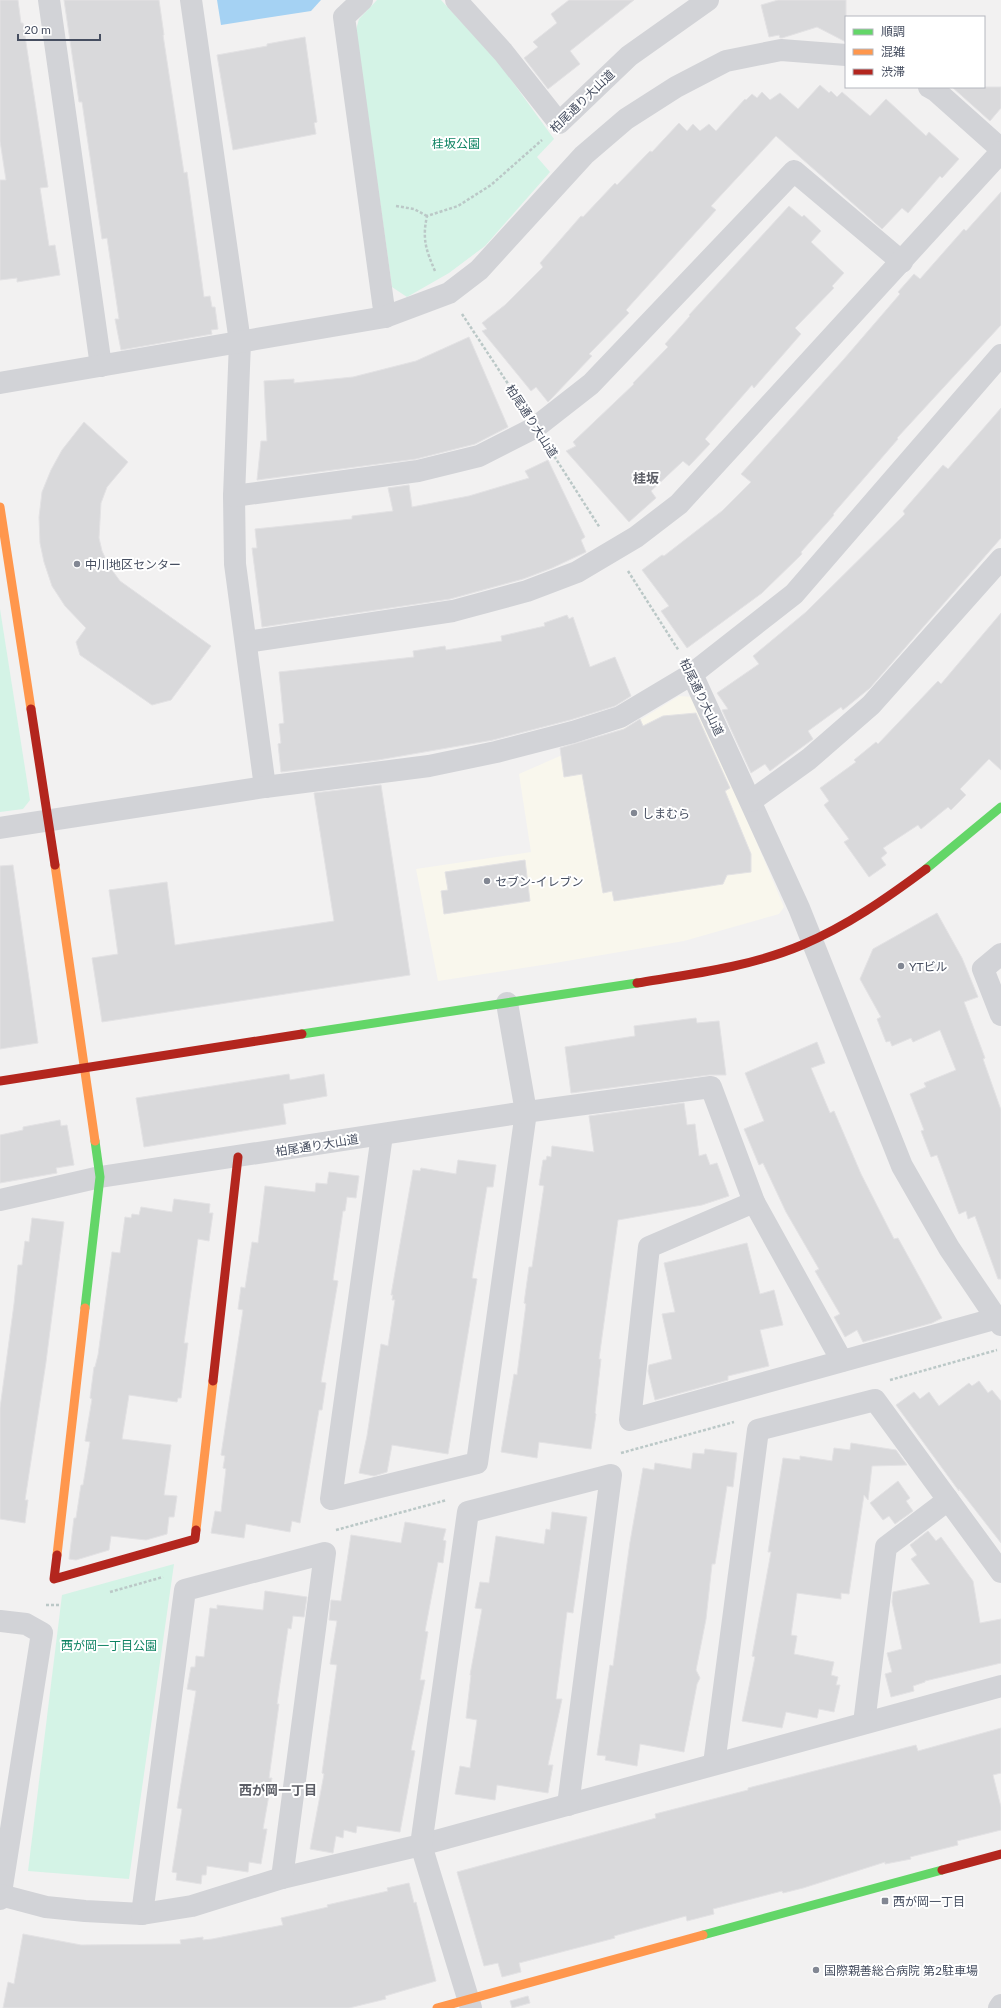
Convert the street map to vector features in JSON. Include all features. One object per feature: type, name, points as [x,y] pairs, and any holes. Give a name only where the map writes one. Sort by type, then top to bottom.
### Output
[{"type":"street","points":[[49,0],[101,366]]},
{"type":"street","points":[[191,0],[240,342],[234,496],[235,564],[247,642],[265,786]]},
{"type":"street","points":[[362,0],[344,17],[386,317]]},
{"type":"street","points":[[456,0],[503,52],[559,123]]},
{"type":"street","name":"柏尾通り大山道","points":[[559,123],[629,56],[707,0]]},
{"type":"street","points":[[0,383],[386,317],[449,293],[479,270],[584,155],[626,119],[676,87],[726,61],[781,50],[845,55]]},
{"type":"street","points":[[931,88],[1001,149]]},
{"type":"street","points":[[247,642],[453,611],[527,591],[577,572],[636,537],[679,504],[1001,152]]},
{"type":"street","points":[[234,496],[418,471],[479,456],[536,426],[591,384],[794,171],[902,262]]},
{"type":"street","points":[[0,828],[265,786],[428,766],[496,752],[573,732],[620,717],[692,674],[794,594],[1001,355]]},
{"type":"street","points":[[0,507],[48,820],[100,1177],[54,1579],[195,1539],[238,1157]]},
{"type":"street","points":[[751,801],[809,759],[871,705],[1001,559]]},
{"type":"street","name":"柏尾通り大山道","points":[[692,674],[814,941],[902,1166],[949,1248],[1000,1321]]},
{"type":"street","points":[[0,1081],[701,972],[779,953],[814,941],[848,922],[910,881],[956,847],[1001,807]]},
{"type":"street","points":[[1001,954],[984,969],[1001,1015]]},
{"type":"street","points":[[382,1135],[331,1499],[477,1464],[526,1112],[507,1003]]},
{"type":"street","name":"柏尾通り大山道","points":[[0,1200],[100,1177],[526,1112],[711,1087],[754,1202]]},
{"type":"street","points":[[842,1361],[754,1202],[649,1247],[630,1420],[842,1361],[1000,1321]]},
{"type":"street","points":[[714,1764],[758,1430],[875,1400],[1001,1572]]},
{"type":"street","points":[[470,2004],[421,1845],[468,1512],[611,1475],[568,1805]]},
{"type":"street","points":[[864,1723],[886,1547],[948,1500]]},
{"type":"street","points":[[142,1914],[185,1590],[325,1553],[282,1878]]},
{"type":"street","points":[[0,1621],[26,1624],[42,1633],[0,1896],[46,1907],[142,1914],[192,1906],[282,1878],[421,1845],[1001,1686]]},
{"type":"street","points":[[437,2008],[470,2004],[1001,1854]]},
{"type":"street","points":[[998,2008],[1001,2005]]},
{"type":"path","name":"柏尾通り大山道","points":[[559,123],[526,155],[491,185],[458,206],[427,216],[423,232],[427,252],[449,293],[683,656],[692,674]]},
{"type":"path","points":[[371,213],[396,206],[414,209],[427,216]]},
{"type":"shaded area","name":"しまむら","points":[[679,696],[695,697],[784,907],[779,914],[684,941],[438,981],[416,869],[531,852],[519,774],[635,723]]},
{"type":"green space","name":"桂坂公園","points":[[377,0],[441,0],[499,63],[554,139],[537,157],[550,172],[485,246],[449,273],[407,297],[392,287],[356,30],[359,19]]},
{"type":"green space","points":[[0,609],[30,800],[23,809],[0,812]]},
{"type":"green space","name":"西が岡一丁目公園","points":[[174,1564],[129,1879],[28,1871],[62,1595]]},
{"type":"water","points":[[217,0],[321,0],[311,11],[221,25]]},
{"type":"building","points":[[0,0],[18,0],[21,23],[23,23],[48,187],[40,188],[49,246],[55,245],[60,275],[17,282],[17,278],[0,280],[0,180],[6,180],[0,141]]},
{"type":"building","points":[[64,0],[159,0],[184,173],[187,172],[204,297],[210,296],[212,307],[215,307],[218,329],[211,330],[212,334],[121,350],[115,319],[119,319],[107,238],[102,239],[82,102],[79,102]]},
{"type":"building","points":[[569,0],[634,0],[570,51],[580,64],[548,89],[524,58],[538,47],[533,42],[557,23],[551,14]]},
{"type":"building","points":[[778,0],[846,0],[845,41],[817,27],[782,38],[780,38],[779,35],[769,37],[761,5]]},
{"type":"building","points":[[305,37],[317,122],[314,123],[316,134],[233,150],[217,55],[267,46],[267,44]]},
{"type":"building","points":[[820,85],[829,93],[831,91],[837,97],[842,92],[870,116],[886,99],[926,136],[929,132],[959,159],[942,178],[940,176],[908,213],[902,208],[882,229],[776,136],[711,206],[716,210],[626,310],[629,313],[589,354],[592,356],[551,399],[548,402],[536,387],[531,391],[482,331],[487,329],[482,323],[505,305],[543,267],[540,263],[581,216],[583,217],[615,183],[617,185],[650,151],[652,152],[679,123],[687,131],[693,124],[700,131],[709,124],[716,131],[745,99],[746,100],[752,94],[757,98],[762,92],[770,100],[780,93],[798,109]]},
{"type":"building","points":[[1001,87],[1001,108],[990,121],[953,88]]},
{"type":"building","points":[[1001,192],[1001,325],[897,438],[898,439],[833,514],[834,515],[801,552],[802,554],[762,593],[687,648],[661,611],[669,606],[642,570],[662,555],[664,556],[722,511],[751,482],[741,474],[844,359],[900,294],[898,292],[914,274],[920,279],[964,229],[966,231]]},
{"type":"building","points":[[789,206],[802,217],[804,215],[821,231],[811,242],[844,273],[832,286],[834,288],[795,328],[801,334],[754,388],[752,385],[705,439],[710,444],[689,466],[683,461],[651,491],[656,498],[629,522],[566,451],[576,446],[573,442],[634,384],[633,383],[668,347],[665,344],[690,316],[689,315]]},
{"type":"building","points":[[469,337],[508,427],[475,444],[416,459],[257,480],[261,441],[267,441],[264,381],[294,379],[294,383],[353,377],[416,361]]},
{"type":"building","points":[[1001,408],[1001,538],[870,688],[843,710],[841,707],[808,731],[813,739],[770,771],[765,764],[751,773],[722,710],[728,709],[717,693],[759,664],[753,656],[806,612],[905,514],[903,511],[943,465],[948,469]]},
{"type":"building","name":"中川地区センター","points":[[84,422],[128,462],[107,487],[101,503],[99,538],[102,551],[109,566],[120,581],[211,646],[171,700],[152,705],[80,655],[76,642],[86,628],[65,606],[52,586],[44,562],[40,543],[39,517],[42,492],[51,470],[62,450]]},
{"type":"building","points":[[548,460],[585,537],[581,540],[586,552],[552,568],[523,579],[450,599],[262,627],[252,548],[257,548],[255,529],[352,519],[352,516],[393,511],[388,488],[409,485],[412,507],[469,496],[529,478],[525,471]]},
{"type":"building","points":[[1001,613],[1001,770],[989,759],[960,789],[966,795],[951,810],[948,807],[921,829],[918,825],[883,848],[887,853],[881,858],[886,865],[869,877],[844,842],[849,839],[824,805],[829,801],[820,788],[856,762],[854,760],[876,742],[878,744],[938,681],[941,684]]},
{"type":"building","points":[[567,615],[569,619],[573,617],[590,667],[615,657],[631,696],[615,706],[570,720],[493,740],[378,760],[281,772],[278,744],[281,743],[279,724],[284,723],[279,672],[414,657],[413,651],[445,646],[446,650],[502,641],[501,636],[545,626],[544,623]]},
{"type":"building","name":"しまむら","points":[[696,713],[730,788],[725,791],[751,854],[751,872],[727,875],[723,884],[614,901],[612,891],[603,893],[582,774],[564,777],[560,748],[624,729],[640,719],[643,726],[663,716]]},
{"type":"building","points":[[381,785],[410,975],[102,1022],[92,958],[118,954],[109,890],[167,882],[175,945],[334,921],[314,793]]},
{"type":"building","name":"セブン-イレブン","points":[[525,860],[530,901],[444,914],[441,891],[448,890],[445,872]]},
{"type":"building","points":[[13,865],[38,1043],[0,1049],[0,866]]},
{"type":"building","points":[[937,913],[962,958],[978,997],[964,1002],[985,1058],[983,1059],[1001,1110],[1001,1279],[998,1279],[975,1216],[968,1219],[966,1211],[959,1214],[937,1155],[931,1157],[921,1131],[924,1130],[910,1094],[926,1087],[924,1083],[956,1070],[940,1030],[913,1042],[911,1038],[892,1046],[890,1041],[886,1042],[877,1019],[881,1017],[860,979],[873,949]]},
{"type":"building","points":[[696,1018],[697,1023],[719,1021],[726,1075],[709,1075],[571,1093],[565,1047],[635,1036],[634,1026]]},
{"type":"building","points":[[817,1042],[825,1063],[811,1068],[830,1113],[834,1111],[861,1174],[894,1239],[898,1238],[942,1318],[932,1323],[863,1342],[857,1330],[845,1337],[834,1317],[840,1314],[815,1271],[819,1269],[786,1212],[763,1163],[759,1165],[744,1129],[764,1121],[745,1073]]},
{"type":"building","points":[[289,1074],[290,1080],[324,1074],[327,1096],[283,1104],[286,1124],[144,1147],[136,1098]]},
{"type":"building","points":[[684,1103],[687,1125],[695,1124],[699,1156],[706,1154],[710,1165],[717,1163],[729,1196],[702,1205],[618,1220],[599,1359],[601,1359],[591,1449],[539,1442],[537,1458],[501,1452],[514,1374],[517,1375],[529,1267],[532,1267],[544,1186],[539,1185],[543,1160],[546,1160],[547,1156],[551,1157],[552,1146],[594,1152],[589,1116]]},
{"type":"building","points":[[60,1120],[61,1126],[67,1125],[74,1165],[56,1168],[57,1173],[0,1183],[0,1135],[23,1130],[23,1127]]},
{"type":"building","points":[[458,1160],[496,1165],[493,1187],[487,1187],[472,1278],[477,1279],[448,1454],[392,1445],[387,1472],[374,1476],[359,1473],[367,1436],[381,1344],[388,1346],[395,1300],[392,1300],[393,1295],[391,1295],[413,1170],[420,1171],[421,1168],[456,1174]]},
{"type":"building","points":[[329,1172],[359,1176],[356,1198],[347,1197],[345,1211],[343,1211],[333,1280],[338,1281],[321,1382],[326,1383],[322,1410],[319,1410],[300,1523],[292,1521],[290,1532],[246,1524],[244,1538],[211,1533],[215,1511],[221,1512],[226,1469],[223,1468],[225,1456],[221,1455],[243,1310],[238,1309],[241,1287],[245,1288],[252,1242],[258,1243],[265,1186],[315,1192],[316,1183],[327,1184]]},
{"type":"building","points":[[174,1199],[210,1204],[209,1213],[213,1213],[209,1241],[198,1239],[184,1343],[188,1343],[181,1398],[178,1398],[177,1402],[129,1395],[122,1439],[171,1445],[164,1495],[177,1496],[174,1517],[169,1517],[167,1534],[146,1540],[111,1536],[109,1550],[76,1560],[69,1559],[74,1518],[76,1518],[81,1485],[83,1485],[90,1442],[85,1441],[92,1399],[90,1398],[94,1367],[98,1355],[112,1252],[120,1253],[125,1217],[131,1218],[132,1214],[139,1215],[141,1207],[172,1212]]},
{"type":"building","points":[[32,1218],[64,1222],[46,1362],[25,1500],[28,1500],[25,1523],[0,1519],[0,1408],[18,1265],[22,1265],[25,1241],[29,1242]]},
{"type":"building","points":[[747,1243],[760,1294],[774,1290],[783,1325],[760,1330],[769,1366],[728,1376],[728,1380],[655,1400],[648,1371],[649,1365],[672,1359],[662,1314],[675,1312],[664,1263]]},
{"type":"building","points":[[979,1381],[988,1393],[992,1390],[1001,1401],[1001,1543],[959,1489],[959,1491],[896,1405],[914,1392],[920,1399],[929,1392],[939,1406],[969,1383],[972,1386]]},
{"type":"building","points":[[851,1443],[896,1450],[907,1465],[872,1466],[868,1500],[864,1495],[849,1594],[841,1593],[841,1599],[797,1593],[791,1635],[797,1636],[794,1654],[834,1662],[831,1675],[838,1677],[836,1685],[840,1685],[834,1712],[819,1709],[817,1718],[786,1712],[782,1728],[742,1721],[755,1657],[752,1656],[771,1552],[768,1552],[783,1458],[800,1460],[800,1456],[832,1461],[834,1448],[850,1450]]},
{"type":"building","points":[[705,1449],[737,1453],[733,1487],[727,1486],[715,1564],[712,1564],[706,1619],[696,1670],[700,1678],[697,1684],[684,1752],[640,1744],[637,1766],[605,1760],[606,1756],[597,1755],[610,1665],[613,1666],[630,1542],[643,1468],[654,1470],[655,1463],[691,1469],[693,1453],[704,1454]]},
{"type":"building","points":[[898,1481],[910,1498],[906,1501],[913,1511],[895,1524],[889,1516],[883,1520],[870,1503]]},
{"type":"building","points":[[552,1512],[587,1517],[573,1613],[567,1612],[556,1699],[562,1699],[548,1765],[553,1765],[548,1793],[497,1785],[495,1800],[455,1794],[460,1766],[470,1768],[477,1720],[466,1718],[470,1675],[482,1609],[475,1608],[480,1582],[489,1583],[496,1536],[544,1544],[546,1529],[550,1530]]},
{"type":"building","points":[[405,1522],[446,1529],[443,1540],[446,1541],[443,1563],[438,1562],[425,1631],[428,1632],[420,1680],[425,1680],[411,1750],[415,1751],[400,1832],[357,1826],[356,1833],[344,1830],[343,1838],[336,1836],[333,1853],[310,1849],[324,1774],[322,1773],[337,1665],[330,1664],[337,1621],[329,1620],[331,1600],[341,1601],[351,1535],[401,1543]]},
{"type":"building","points":[[928,1531],[936,1541],[941,1537],[973,1581],[980,1623],[1001,1619],[1001,1663],[925,1681],[913,1686],[914,1691],[891,1697],[885,1674],[892,1672],[887,1653],[902,1649],[892,1602],[893,1592],[930,1584],[911,1559],[917,1555],[910,1545]]},
{"type":"building","points":[[265,1591],[307,1597],[304,1617],[293,1616],[291,1629],[288,1628],[277,1704],[279,1704],[269,1778],[272,1778],[263,1829],[267,1829],[261,1864],[249,1862],[248,1872],[207,1866],[206,1875],[202,1875],[201,1884],[176,1880],[177,1873],[172,1872],[182,1809],[177,1808],[196,1691],[187,1689],[191,1667],[195,1667],[196,1656],[204,1657],[210,1608],[217,1609],[217,1605],[263,1610]]},
{"type":"building","points":[[1001,1728],[1001,1773],[993,1775],[1001,1807],[1001,1830],[957,1841],[958,1845],[910,1857],[911,1859],[885,1864],[885,1862],[803,1888],[783,1893],[782,1891],[713,1909],[714,1914],[687,1921],[686,1916],[614,1936],[615,1938],[519,1963],[521,1972],[502,1977],[498,1963],[484,1966],[457,1872],[656,1818],[655,1814],[748,1790],[748,1788],[916,1745],[918,1751]]},
{"type":"building","points":[[409,1883],[414,1903],[416,1902],[436,1981],[385,1996],[386,1999],[349,2008],[3,2008],[8,1982],[14,1984],[23,1934],[81,1945],[181,1944],[180,1940],[203,1937],[203,1940],[212,1939],[283,1925],[281,1918],[328,1907],[327,1905],[388,1891],[387,1888]]},
{"type":"building","points":[[528,1996],[530,2003],[512,2008],[510,2001]]},
{"type":"traffic: fast","points":[[926,869],[1001,807]]},
{"type":"traffic: fast","points":[[302,1034],[637,983]]},
{"type":"traffic: fast","points":[[85,1308],[100,1177],[95,1141]]},
{"type":"traffic: fast","points":[[703,1935],[942,1870]]},
{"type":"traffic: slow","points":[[0,507],[31,709]]},
{"type":"traffic: slow","points":[[55,865],[95,1141]]},
{"type":"traffic: slow","points":[[57,1555],[85,1308]]},
{"type":"traffic: slow","points":[[196,1530],[213,1381]]},
{"type":"traffic: slow","points":[[437,2008],[703,1935]]},
{"type":"traffic: jam","points":[[31,709],[55,865]]},
{"type":"traffic: jam","points":[[637,983],[721,969],[782,953],[819,937],[851,920],[926,869]]},
{"type":"traffic: jam","points":[[0,1081],[302,1034]]},
{"type":"traffic: jam","points":[[213,1381],[238,1157]]},
{"type":"traffic: jam","points":[[57,1555],[54,1579],[195,1539],[196,1530]]},
{"type":"traffic: jam","points":[[942,1870],[1001,1854]]},
{"type":"place","name":"中川地区センター","points":[[77,564]]},
{"type":"place","name":"しまむら","points":[[634,813]]},
{"type":"place","name":"セブン-イレブン","points":[[487,881]]},
{"type":"place","name":"YTビル","points":[[901,966]]},
{"type":"place","name":"西が岡一丁目","points":[[885,1901]]},
{"type":"place","name":"国際親善総合病院 第2駐車場","points":[[816,1970]]},
{"type":"district","name":"桂坂","points":[[646,478]]},
{"type":"district","name":"西が岡一丁目","points":[[278,1790]]}]
